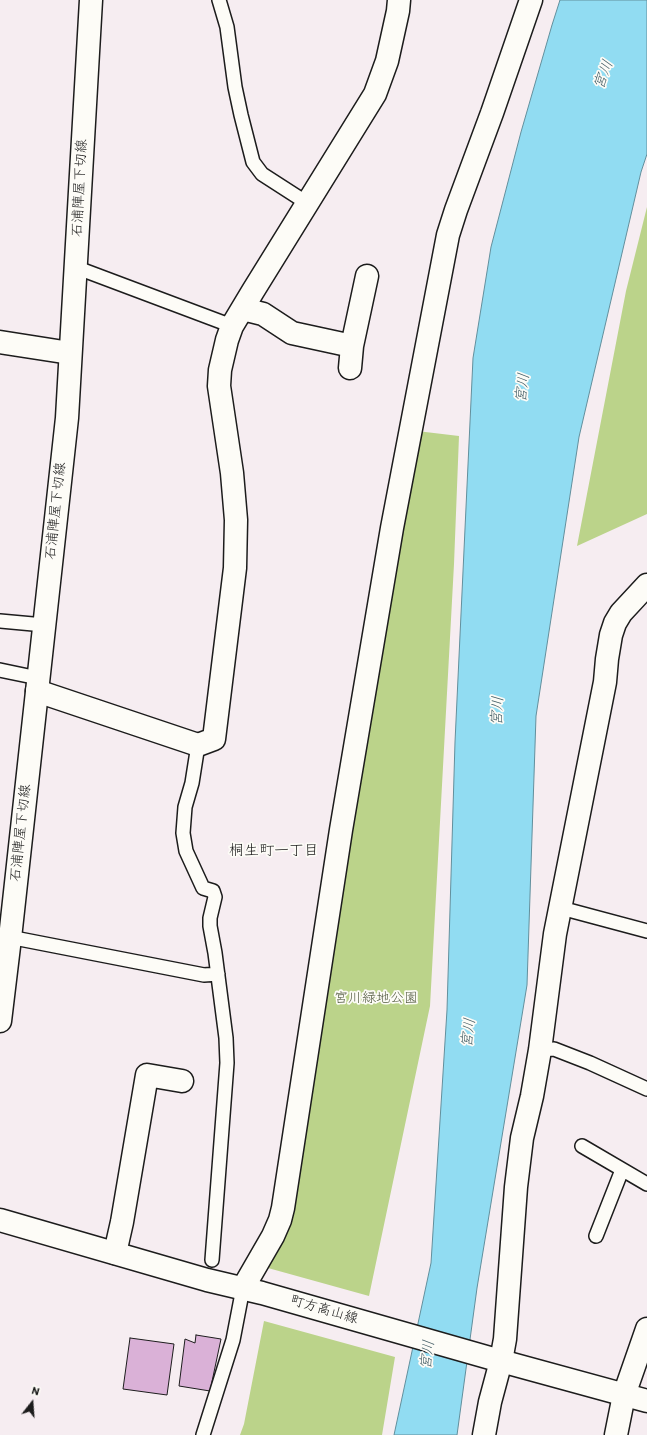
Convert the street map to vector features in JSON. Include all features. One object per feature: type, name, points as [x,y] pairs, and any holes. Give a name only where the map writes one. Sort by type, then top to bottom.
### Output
[{"type":"street","name":"石浦陣屋下切線","points":[[0,1021],[5,937],[37,685],[66,418],[91,0]]},
{"type":"street","points":[[37,685],[198,745],[214,739],[235,568],[236,520],[232,473],[219,386],[220,370],[227,340],[238,317],[375,94],[387,62],[397,18],[399,0]]},
{"type":"street","points":[[253,1290],[280,1220],[283,1208],[347,792],[392,528],[448,235],[531,0]]},
{"type":"street","points":[[350,368],[352,346],[366,276]]},
{"type":"street","points":[[238,317],[263,314],[292,332],[352,346]]},
{"type":"street","points":[[0,342],[70,353]]},
{"type":"street","points":[[484,1435],[496,1360],[505,1339],[516,1187],[522,1138],[532,1096],[540,1050],[555,934],[605,682],[611,635],[615,623],[621,613],[647,585]]},
{"type":"street","points":[[115,1253],[122,1222],[148,1075],[182,1081]]},
{"type":"street","name":"町方高山線","points":[[0,1220],[207,1280],[253,1290],[496,1360],[647,1401]]},
{"type":"street","points":[[616,1435],[624,1394],[647,1329]]},
{"type":"lane","points":[[219,0],[227,27],[235,87],[253,162],[262,174],[307,203]]},
{"type":"lane","points":[[75,267],[238,317]]},
{"type":"lane","points":[[0,622],[44,625]]},
{"type":"lane","points":[[0,670],[37,685]]},
{"type":"lane","points":[[198,745],[192,782],[185,807],[183,833],[186,851],[203,888],[212,891],[215,897],[210,918],[210,926],[226,1038],[227,1063],[212,1260]]},
{"type":"lane","points":[[561,908],[647,931]]},
{"type":"lane","points":[[5,937],[204,975],[218,974]]},
{"type":"lane","points":[[540,1050],[554,1049],[590,1063],[647,1089]]},
{"type":"lane","points":[[582,1146],[647,1184]]},
{"type":"lane","points":[[596,1236],[622,1170]]},
{"type":"lane","points":[[203,1435],[233,1340],[253,1290]]},
{"type":"green space","points":[[647,207],[647,514],[577,546],[626,291]]},
{"type":"green space","name":"宮川緑地公園","points":[[417,431],[459,436],[454,564],[430,1006],[369,1296],[268,1268],[277,1237]]},
{"type":"green space","points":[[264,1321],[395,1357],[382,1435],[240,1435],[244,1424]]},
{"type":"water","name":"宮川","points":[[560,0],[647,0],[647,154],[641,172],[579,437],[536,716],[527,985],[477,1288],[457,1435],[394,1435],[431,1263],[447,1010],[455,742],[473,358],[491,247],[521,132]]},
{"type":"building","points":[[196,1335],[221,1339],[210,1391],[179,1386],[185,1339],[195,1343]]},
{"type":"building","points":[[130,1338],[174,1344],[167,1395],[123,1389]]},
{"type":"district","name":"桐生町一丁目","points":[[274,851]]}]
